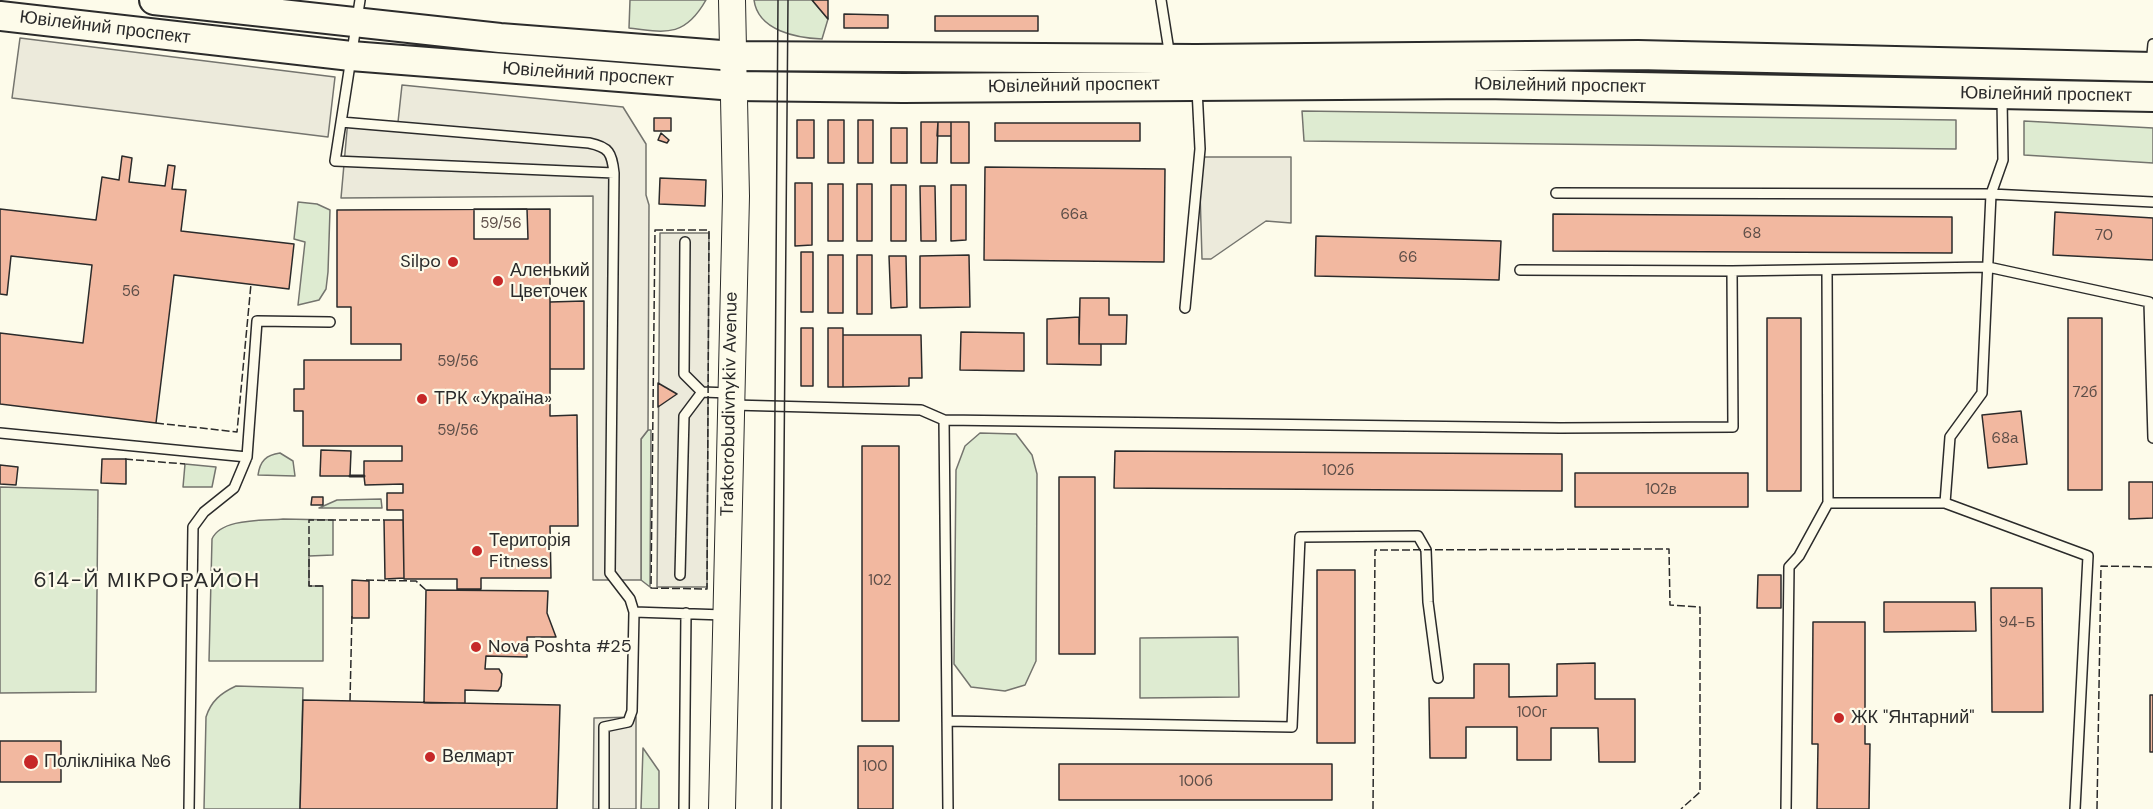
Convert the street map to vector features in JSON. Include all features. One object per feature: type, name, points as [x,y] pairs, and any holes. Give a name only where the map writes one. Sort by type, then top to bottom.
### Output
[{"type":"main road","name":"Ювілейний проспект","points":[[0,16],[351,56],[735,86],[903,88],[1191,69],[1638,55],[1864,61],[2152,60],[2152,97],[1483,84],[1191,69],[734,56],[536,41],[358,11],[154,0]]},
{"type":"main road","name":"Traktorobudivnykiv Avenue","points":[[723,809],[736,196],[732,0]]},
{"type":"main road","points":[[1864,61],[1864,91]]},
{"type":"lane","points":[[1161,0],[1191,69],[1200,149],[1185,308]]},
{"type":"lane","points":[[358,11],[335,161],[614,173]]},
{"type":"lane","points":[[1945,502],[1950,437],[1982,393],[1991,194],[2003,160],[2002,94]]},
{"type":"lane","points":[[341,122],[589,143],[604,146],[611,153],[614,173],[609,565],[614,580],[630,598],[634,612],[632,711],[628,722],[604,727],[604,809]]},
{"type":"lane","points":[[1556,193],[1991,194],[2153,202]]},
{"type":"lane","points":[[685,242],[684,374],[702,392],[730,399],[921,410],[944,420],[1560,428],[1733,427],[1732,271]]},
{"type":"lane","points":[[1520,270],[1732,271],[1988,267],[2149,302],[2153,438]]},
{"type":"lane","points":[[1786,809],[1789,567],[1799,556],[1828,502],[1827,270]]},
{"type":"lane","points":[[189,809],[193,527],[204,512],[234,488],[247,458],[257,321],[330,322]]},
{"type":"lane","points":[[680,575],[684,416],[702,392]]},
{"type":"lane","points":[[944,420],[948,809]]},
{"type":"lane","points":[[0,433],[247,458]]},
{"type":"lane","points":[[1828,502],[1945,502],[2088,556],[2076,809]]},
{"type":"lane","points":[[947,721],[1293,727],[1300,537],[1418,536],[1426,550],[1428,602],[1438,678]]},
{"type":"lane","points":[[634,612],[726,615]]},
{"type":"lane","points":[[684,809],[686,613]]},
{"type":"green space","points":[[630,0],[706,0],[690,21],[682,26],[674,30],[654,31],[629,28]]},
{"type":"green space","points":[[754,0],[812,0],[828,19],[822,39],[801,37],[771,26],[757,11]]},
{"type":"green space","points":[[1302,111],[1956,120],[1956,149],[1304,141]]},
{"type":"green space","points":[[2024,121],[2153,128],[2153,163],[2024,155]]},
{"type":"green space","points":[[298,202],[317,204],[330,210],[326,289],[319,300],[298,305],[305,242],[294,239]]},
{"type":"green space","points":[[648,430],[651,430],[650,587],[641,580],[641,439]]},
{"type":"green space","points":[[980,433],[1016,434],[1032,455],[1037,474],[1036,661],[1025,685],[1005,691],[971,687],[954,664],[956,470],[965,446]]},
{"type":"green space","points":[[280,453],[293,461],[295,476],[258,475],[264,460]]},
{"type":"green space","points":[[185,464],[216,467],[212,487],[183,487]]},
{"type":"green space","points":[[0,487],[98,490],[96,692],[0,693]]},
{"type":"green space","points":[[381,499],[382,508],[319,508],[337,500]]},
{"type":"green space","points":[[283,519],[333,520],[333,555],[309,556],[309,586],[323,586],[323,661],[209,661],[212,539],[224,527],[233,524]]},
{"type":"green space","points":[[1238,637],[1239,697],[1140,698],[1140,638]]},
{"type":"green space","points":[[236,686],[303,688],[300,809],[204,809],[206,717],[217,698]]},
{"type":"green space","points":[[643,748],[659,771],[659,809],[641,809]]},
{"type":"shaded area","points":[[20,38],[335,77],[328,137],[12,98]]},
{"type":"shaded area","points":[[402,85],[623,107],[646,144],[646,195],[649,205],[648,430],[641,439],[641,580],[593,580],[593,196],[341,198],[348,119],[398,122]]},
{"type":"shaded area","points":[[1199,157],[1291,157],[1291,223],[1266,221],[1211,259],[1202,259]]},
{"type":"shaded area","points":[[660,233],[709,233],[707,587],[657,587]]},
{"type":"shaded area","points":[[636,717],[636,809],[593,809],[594,718]]},
{"type":"building","points":[[812,0],[828,0],[828,19]]},
{"type":"building","points":[[844,14],[888,15],[888,28],[844,28]]},
{"type":"building","points":[[935,16],[1038,16],[1038,31],[935,31]]},
{"type":"building","points":[[654,118],[671,118],[671,131],[654,131]]},
{"type":"building","points":[[797,120],[814,120],[814,158],[797,158]]},
{"type":"building","points":[[828,120],[844,120],[844,163],[828,163]]},
{"type":"building","points":[[858,120],[873,120],[873,163],[858,163]]},
{"type":"building","points":[[921,122],[938,122],[937,163],[921,163]]},
{"type":"building","points":[[938,122],[951,122],[951,136],[937,136]]},
{"type":"building","points":[[951,122],[969,122],[969,163],[951,163]]},
{"type":"building","points":[[995,123],[1140,123],[1140,141],[995,141]]},
{"type":"building","points":[[891,128],[907,128],[907,163],[891,163]]},
{"type":"building","points":[[661,133],[669,140],[667,143],[658,140]]},
{"type":"building","points":[[122,156],[132,158],[129,182],[165,186],[168,165],[175,166],[172,189],[186,190],[181,231],[294,244],[289,289],[174,275],[156,423],[0,404],[0,333],[83,343],[92,265],[11,256],[7,295],[0,294],[0,209],[96,220],[102,177],[119,180]]},
{"type":"building","points":[[985,167],[1165,169],[1164,262],[984,260]]},
{"type":"building","points":[[660,178],[706,180],[705,206],[659,204]]},
{"type":"building","points":[[795,183],[812,183],[812,245],[795,246]]},
{"type":"building","points":[[828,184],[843,184],[843,241],[828,241]]},
{"type":"building","points":[[857,184],[872,184],[872,241],[857,241]]},
{"type":"building","points":[[891,185],[906,185],[906,241],[891,241]]},
{"type":"building","points":[[951,185],[966,185],[966,240],[951,241]]},
{"type":"building","points":[[920,186],[935,186],[936,241],[921,241]]},
{"type":"building","points":[[474,209],[527,209],[528,239],[474,239]]},
{"type":"building","name":"ТРК «Україна»","points":[[550,209],[550,416],[577,415],[578,526],[550,526],[551,578],[481,578],[481,589],[457,589],[457,579],[404,579],[403,510],[387,510],[387,493],[403,493],[403,484],[365,485],[364,476],[364,461],[402,461],[402,446],[303,446],[303,411],[294,411],[294,389],[304,389],[304,360],[401,360],[401,344],[351,344],[351,307],[337,307],[337,210]]},
{"type":"building","points":[[2055,212],[2153,218],[2153,260],[2053,255]]},
{"type":"building","points":[[1553,214],[1952,217],[1952,253],[1553,251]]},
{"type":"building","points":[[1316,236],[1501,241],[1499,280],[1315,276]]},
{"type":"building","points":[[801,252],[813,252],[813,312],[801,312]]},
{"type":"building","points":[[828,255],[843,255],[843,313],[828,313]]},
{"type":"building","points":[[857,255],[872,255],[872,314],[857,314]]},
{"type":"building","points":[[969,255],[970,307],[920,308],[920,256]]},
{"type":"building","points":[[889,256],[906,256],[907,307],[891,308]]},
{"type":"building","points":[[1080,298],[1109,298],[1109,315],[1127,315],[1126,344],[1079,344]]},
{"type":"building","points":[[584,301],[584,369],[550,369],[550,302]]},
{"type":"building","points":[[1079,317],[1079,344],[1101,344],[1101,365],[1047,364],[1047,319]]},
{"type":"building","points":[[1767,318],[1801,318],[1801,491],[1767,491]]},
{"type":"building","points":[[2068,318],[2102,318],[2102,490],[2068,490]]},
{"type":"building","points":[[801,328],[813,328],[813,386],[801,386]]},
{"type":"building","points":[[828,328],[843,328],[843,387],[828,387]]},
{"type":"building","points":[[961,332],[1024,333],[1024,371],[960,370]]},
{"type":"building","points":[[843,335],[921,335],[922,378],[909,378],[909,386],[843,387]]},
{"type":"building","points":[[658,383],[677,394],[658,407]]},
{"type":"building","points":[[2021,411],[2027,464],[1988,468],[1982,415]]},
{"type":"building","points":[[862,446],[899,446],[899,721],[862,721]]},
{"type":"building","points":[[321,450],[351,451],[350,476],[320,476]]},
{"type":"building","points":[[1115,451],[1562,454],[1562,491],[1114,488]]},
{"type":"building","points":[[102,459],[126,459],[126,484],[101,483]]},
{"type":"building","points":[[0,465],[18,467],[16,485],[0,484]]},
{"type":"building","points":[[1575,473],[1748,473],[1748,507],[1575,507]]},
{"type":"building","points":[[1059,477],[1095,477],[1095,654],[1059,654]]},
{"type":"building","points":[[2129,482],[2153,482],[2153,518],[2129,519]]},
{"type":"building","points":[[312,497],[323,497],[323,505],[311,505]]},
{"type":"building","points":[[384,520],[403,520],[404,578],[385,579]]},
{"type":"building","points":[[1317,570],[1355,570],[1355,743],[1317,743]]},
{"type":"building","points":[[1758,575],[1781,575],[1781,608],[1757,608]]},
{"type":"building","points":[[352,580],[369,581],[369,618],[352,618]]},
{"type":"building","name":"ЖК \"Янтарний\"","points":[[1991,588],[2042,588],[2043,712],[1992,712]]},
{"type":"building","name":"Nova Poshta #25","points":[[426,590],[548,591],[547,613],[556,637],[527,637],[527,657],[486,656],[485,669],[499,669],[502,674],[498,691],[465,690],[465,703],[424,703]]},
{"type":"building","points":[[1884,602],[1975,602],[1976,631],[1884,632]]},
{"type":"building","name":"ЖК \"Янтарний\"","points":[[1813,622],[1865,622],[1865,744],[1870,744],[1869,809],[1817,809],[1818,744],[1812,744]]},
{"type":"building","points":[[1595,663],[1595,699],[1635,699],[1635,762],[1599,762],[1598,728],[1551,728],[1551,760],[1517,760],[1517,727],[1466,727],[1466,758],[1430,758],[1429,698],[1474,698],[1474,664],[1509,664],[1509,697],[1557,696],[1557,664]]},
{"type":"building","points":[[2150,695],[2153,695],[2153,752],[2150,752]]},
{"type":"building","name":"Велмарт","points":[[303,700],[560,705],[557,809],[300,809]]},
{"type":"building","name":"Поліклініка №6","points":[[0,741],[61,741],[61,782],[0,782]]},
{"type":"building","points":[[858,746],[893,746],[893,809],[858,809]]},
{"type":"building","points":[[1059,764],[1332,764],[1332,800],[1059,800]]},
{"type":"tram line","points":[[772,809],[778,0]]},
{"type":"tram line","points":[[781,809],[788,0]]},
{"type":"fence","points":[[655,230],[709,230],[707,589],[651,588],[655,230]]},
{"type":"fence","points":[[156,423],[237,432],[251,284]]},
{"type":"fence","points":[[125,459],[185,464]]},
{"type":"fence","points":[[323,586],[309,586],[309,520],[384,520]]},
{"type":"fence","points":[[1373,809],[1375,550],[1669,549],[1670,605],[1700,607],[1700,792],[1681,809]]},
{"type":"fence","points":[[2097,809],[2101,566],[2153,567]]},
{"type":"fence","points":[[366,580],[416,581],[426,590]]},
{"type":"fence","points":[[350,701],[352,614]]},
{"type":"wall","points":[[350,476],[364,476]]},
{"type":"place","name":"Silpo","points":[[453,262]]},
{"type":"place","name":"Аленький Цветочек","points":[[498,281]]},
{"type":"place","name":"ТРК «Україна»","points":[[422,399]]},
{"type":"place","name":"Територія Fitness","points":[[477,551]]},
{"type":"place","name":"Nova Poshta #25","points":[[476,647]]},
{"type":"place","name":"ЖК \"Янтарний\"","points":[[1839,718]]},
{"type":"place","name":"Велмарт","points":[[430,757]]},
{"type":"place","name":"Поліклініка №6","points":[[31,762]]},
{"type":"district","name":"614-Й МІКРОРАЙОН","points":[[147,581]]}]
